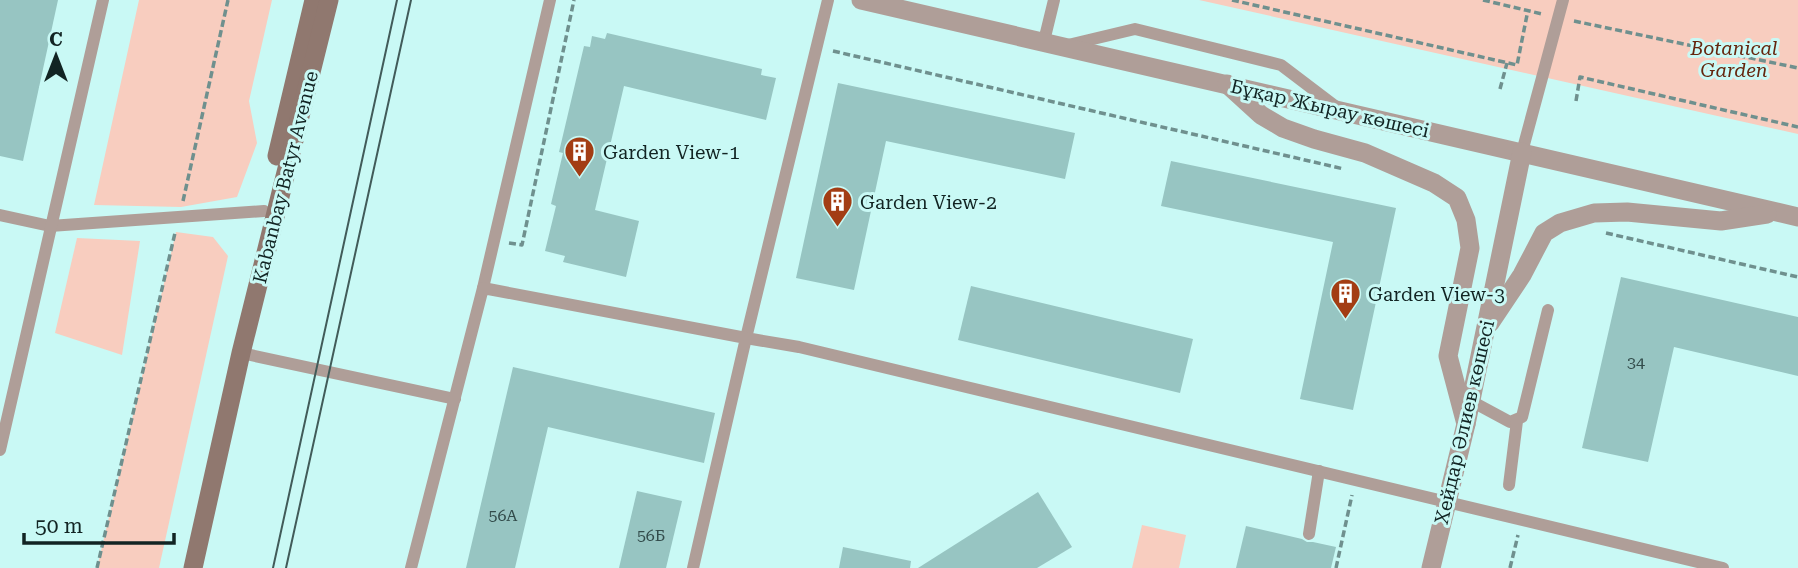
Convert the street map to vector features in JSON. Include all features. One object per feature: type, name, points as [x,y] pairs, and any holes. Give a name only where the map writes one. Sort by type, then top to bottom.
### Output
[{"type":"main road","name":"Kabanbay Batyr Avenue","points":[[193,568],[241,353],[329,0]]},
{"type":"main road","name":"Kabanbay Batyr Avenue","points":[[241,353],[251,272],[310,3]]},
{"type":"street","name":"Бұқар Жырау көшесі","points":[[861,0],[1788,215]]},
{"type":"street","points":[[1226,83],[1261,115],[1283,128],[1365,153],[1434,183],[1457,198],[1465,220],[1470,248],[1448,356],[1466,424]]},
{"type":"street","name":"Хейдар Әлиев көшесі","points":[[1431,568],[1466,424],[1522,152]]},
{"type":"street","points":[[1485,331],[1522,275],[1544,233],[1560,223],[1594,213],[1627,212],[1721,221],[1788,215]]},
{"type":"lane","points":[[0,450],[103,0]]},
{"type":"lane","points":[[411,568],[483,288],[550,0]]},
{"type":"lane","points":[[693,568],[828,0]]},
{"type":"lane","points":[[1044,41],[1054,0]]},
{"type":"lane","points":[[1522,152],[1563,0]]},
{"type":"lane","points":[[1064,46],[1135,29],[1281,65],[1340,110]]},
{"type":"lane","points":[[0,215],[50,226],[264,211]]},
{"type":"lane","points":[[483,288],[799,347],[1723,568]]},
{"type":"lane","points":[[1471,401],[1510,422],[1522,417],[1548,310]]},
{"type":"lane","points":[[241,353],[455,399]]},
{"type":"lane","points":[[1509,485],[1517,421]]},
{"type":"lane","points":[[1309,534],[1319,471]]},
{"type":"path","points":[[97,568],[228,0]]},
{"type":"path","points":[[494,241],[522,245],[574,0]]},
{"type":"path","points":[[1232,0],[1517,65],[1528,10]]},
{"type":"path","points":[[1483,0],[1798,68]]},
{"type":"path","points":[[816,47],[1350,171]]},
{"type":"path","points":[[1500,89],[1507,62]]},
{"type":"path","points":[[1576,101],[1580,77],[1798,127]]},
{"type":"path","points":[[1599,232],[1798,277]]},
{"type":"path","points":[[1336,568],[1356,480]]},
{"type":"path","points":[[1510,568],[1521,519]]},
{"type":"green space","points":[[139,0],[272,0],[249,101],[257,143],[237,197],[181,207],[94,205]]},
{"type":"green space","name":"Botanical Garden","points":[[1199,0],[1798,0],[1798,134]]},
{"type":"green space","points":[[176,232],[213,237],[228,256],[159,568],[97,568]]},
{"type":"green space","points":[[77,238],[140,241],[122,355],[55,333]]},
{"type":"green space","points":[[1142,525],[1186,535],[1179,568],[1132,568]]},
{"type":"building","points":[[0,0],[58,0],[23,161],[0,156]]},
{"type":"building","name":"Garden View-1","points":[[607,33],[762,69],[761,75],[776,78],[766,120],[624,86],[595,210],[639,221],[626,277],[563,262],[565,256],[545,251],[556,206],[551,204],[563,153],[559,152],[584,46],[590,47],[592,36],[605,39]]},
{"type":"building","name":"Garden View-2","points":[[838,83],[1075,133],[1065,179],[886,141],[854,290],[796,278]]},
{"type":"building","name":"Garden View-3","points":[[1171,161],[1396,208],[1353,410],[1300,399],[1333,242],[1161,206]]},
{"type":"building","points":[[1621,277],[1798,317],[1798,376],[1674,347],[1648,462],[1582,448]]},
{"type":"building","points":[[971,286],[1193,339],[1180,393],[958,340]]},
{"type":"building","points":[[513,367],[715,413],[704,463],[548,427],[515,568],[466,568]]},
{"type":"building","points":[[637,491],[682,501],[666,568],[619,568]]},
{"type":"building","points":[[1038,492],[1072,547],[1037,568],[918,568]]},
{"type":"building","points":[[1246,526],[1336,547],[1331,568],[1236,568]]},
{"type":"building","points":[[843,547],[911,561],[910,568],[839,568]]},
{"type":"tram line","points":[[273,568],[397,0]]},
{"type":"tram line","points":[[286,568],[411,0]]},
{"type":"place","name":"Garden View-1","points":[[580,179]]},
{"type":"place","name":"Garden View-2","points":[[837,229]]},
{"type":"place","name":"Garden View-3","points":[[1345,321]]}]
